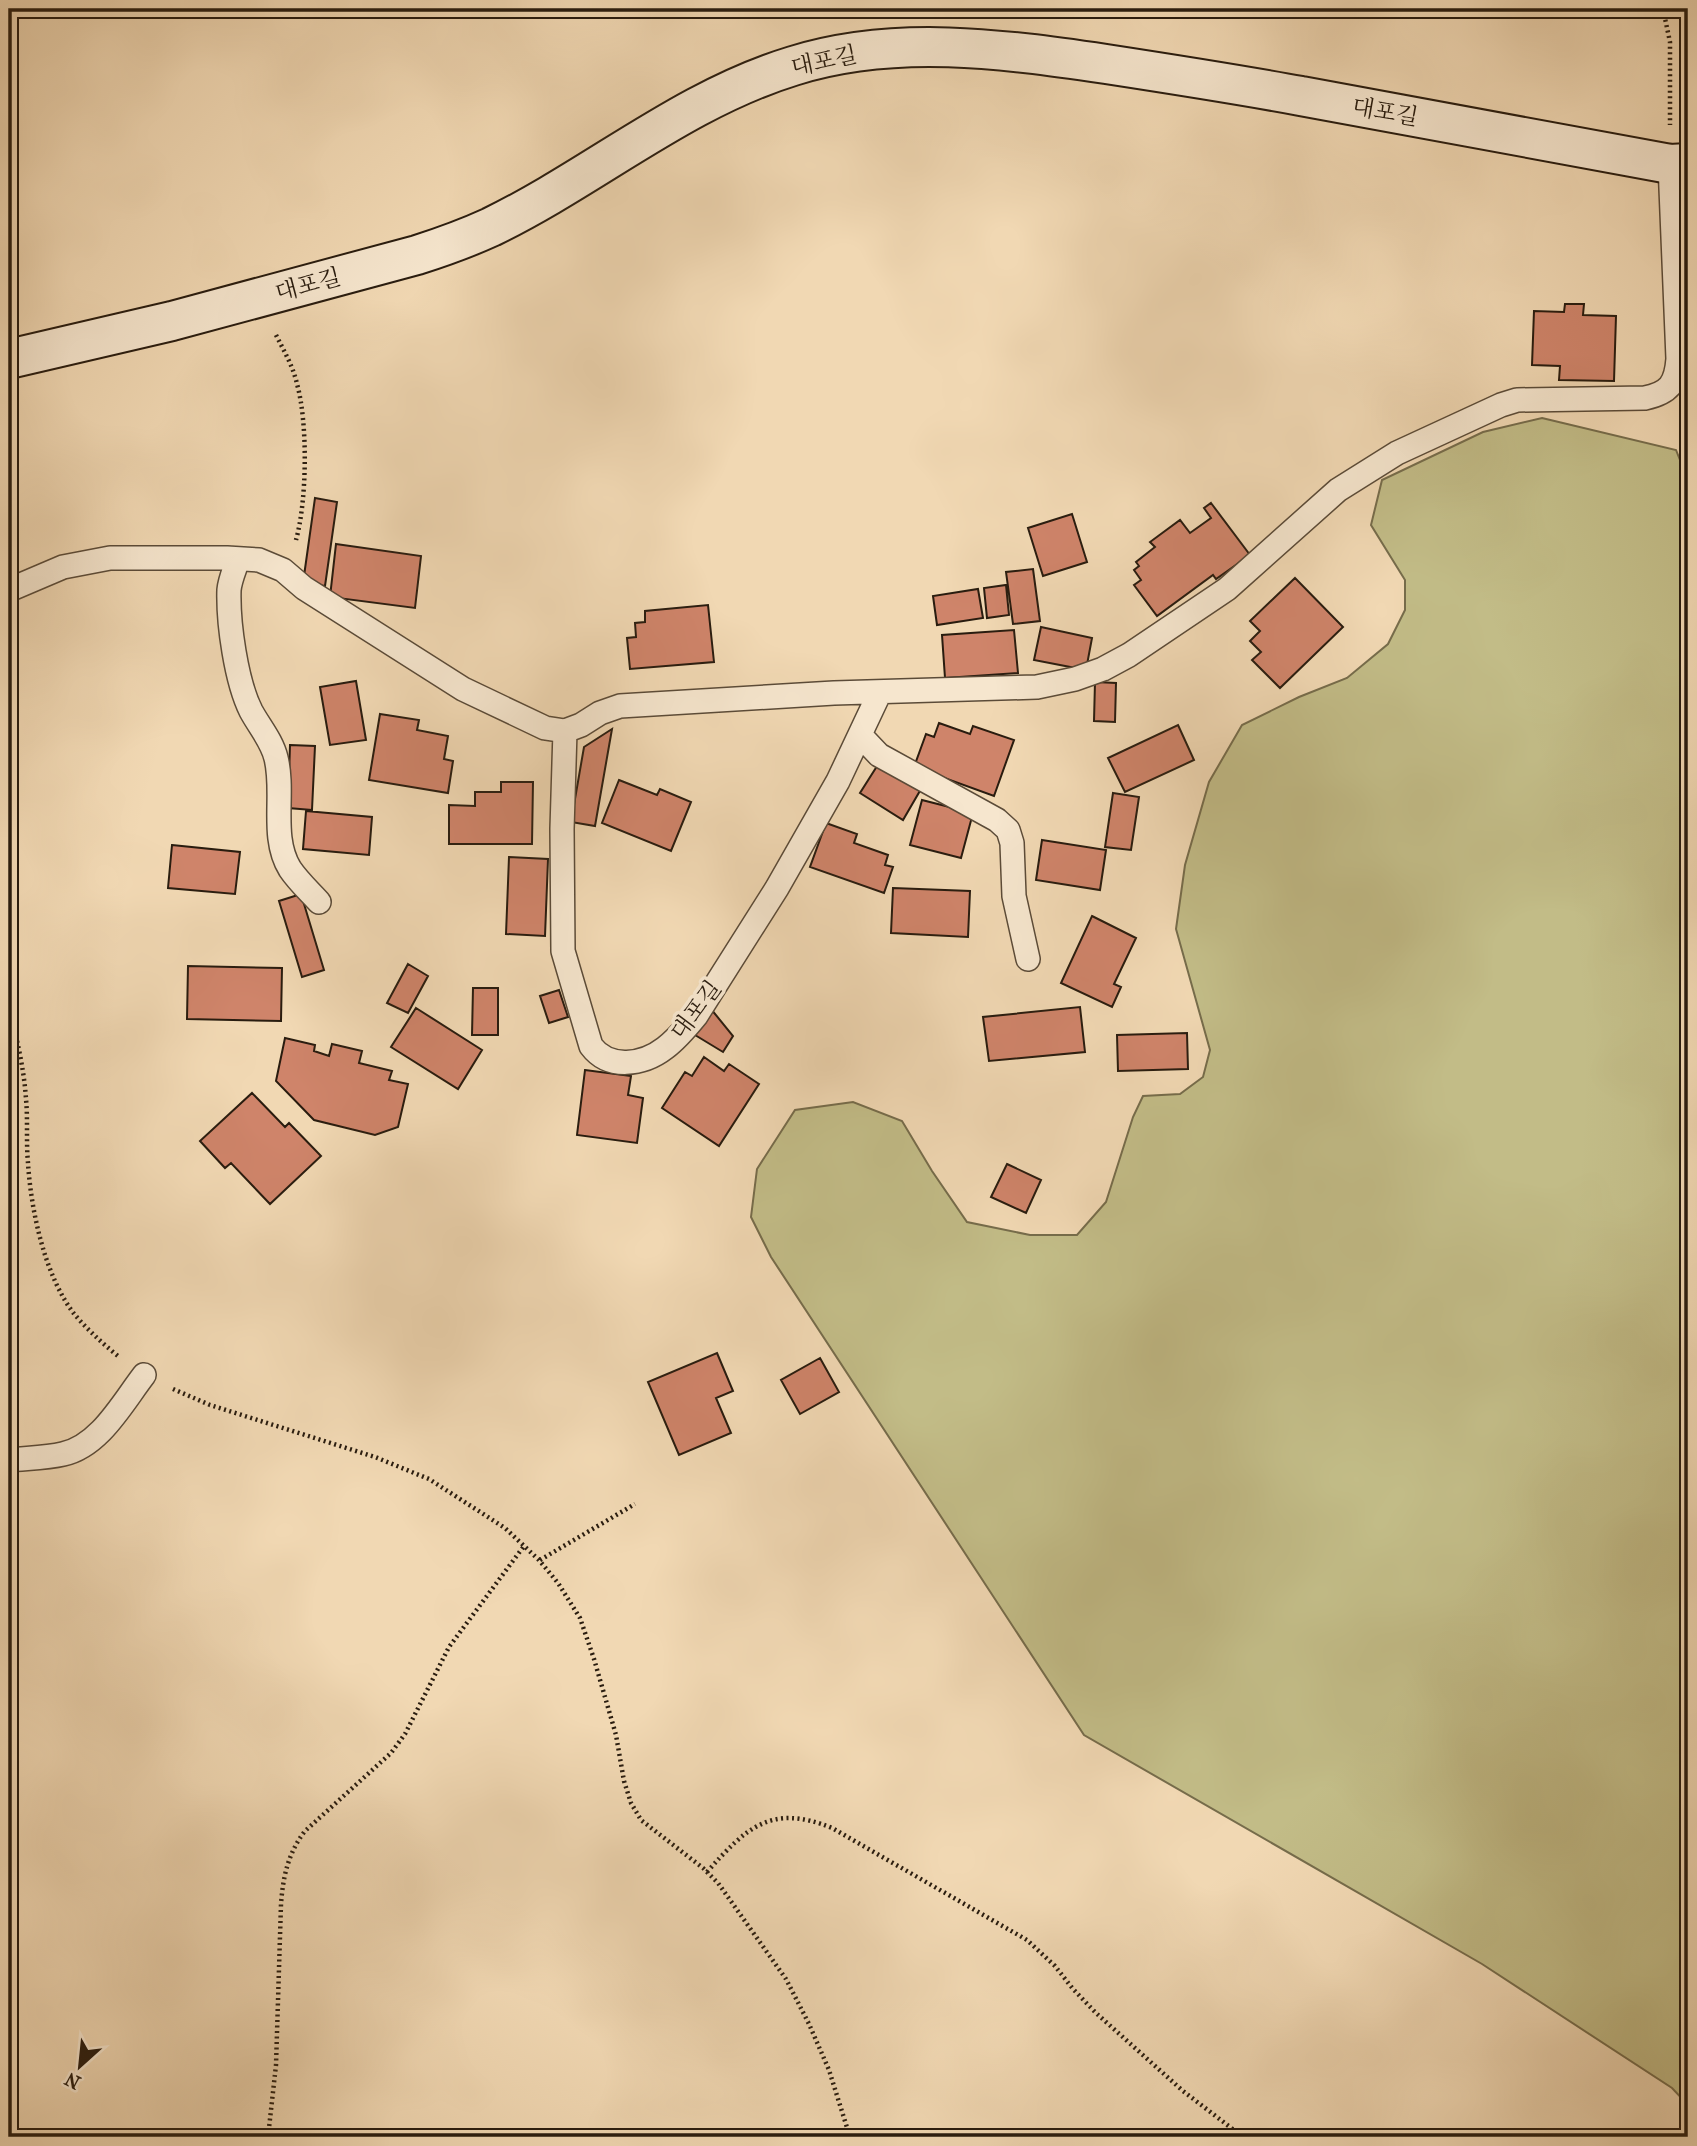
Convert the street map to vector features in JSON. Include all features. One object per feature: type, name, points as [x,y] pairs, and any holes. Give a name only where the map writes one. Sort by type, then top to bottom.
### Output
[{"type":"street","name":"대포길","points":[[9,359],[257,299],[452,243],[492,226],[645,136],[716,97],[762,76],[833,56],[908,47],[958,47],[1030,53],[1219,81],[1682,164]]},
{"type":"lane","points":[[9,590],[63,567],[110,558],[259,560],[283,570],[304,588],[463,690],[545,727],[565,731],[620,706],[820,694],[1037,687],[1074,679],[1129,655],[1227,589],[1338,490],[1397,453],[1500,405],[1517,400],[1628,400],[1660,395],[1670,387],[1677,372],[1678,359],[1682,164]]},
{"type":"lane","points":[[238,559],[229,591],[240,681],[250,709],[277,760],[280,826],[289,868],[319,902]]},
{"type":"lane","name":"대포길","points":[[565,731],[562,829],[563,951],[591,1045],[598,1055],[610,1061],[635,1062],[664,1049],[696,1016],[778,888],[838,781],[880,692]]},
{"type":"lane","points":[[860,735],[879,755],[997,820],[1008,830],[1012,843],[1016,914],[1028,959]]},
{"type":"lane","points":[[9,1460],[65,1454],[85,1444],[101,1431],[144,1375]]},
{"type":"path","points":[[1663,9],[1670,42],[1682,164]]},
{"type":"path","points":[[257,299],[291,364],[303,410],[302,519],[295,544],[283,570]]},
{"type":"path","points":[[9,1009],[26,1097],[33,1211],[55,1281],[74,1312],[95,1337],[144,1375],[210,1405],[375,1457],[429,1479],[505,1528],[539,1560],[558,1583],[580,1618],[616,1735],[624,1781],[640,1820],[718,1883],[786,1979],[829,2070],[850,2137]]},
{"type":"path","points":[[539,1560],[635,1504]]},
{"type":"path","points":[[268,2137],[276,2065],[283,1880],[295,1844],[305,1831],[391,1753],[410,1725],[449,1647],[524,1546]]},
{"type":"path","points":[[707,1872],[740,1837],[758,1825],[786,1818],[800,1818],[832,1828],[1027,1940],[1055,1966],[1096,2013],[1183,2091],[1243,2137]]},
{"type":"shaded area","points":[[1542,418],[1676,450],[1688,480],[1688,2105],[1672,2088],[1482,1964],[1084,1735],[771,1257],[751,1217],[757,1169],[795,1110],[853,1102],[902,1121],[967,1222],[1030,1235],[1077,1235],[1106,1202],[1133,1117],[1143,1096],[1180,1094],[1203,1077],[1210,1050],[1176,929],[1185,865],[1209,782],[1242,725],[1299,697],[1347,678],[1388,644],[1405,610],[1405,580],[1371,525],[1382,480],[1483,432]]},
{"type":"building","points":[[1565,304],[1584,304],[1583,315],[1616,316],[1614,381],[1559,380],[1560,366],[1532,365],[1534,311],[1564,312]]},
{"type":"building","points":[[315,498],[337,502],[325,586],[303,583]]},
{"type":"building","points":[[1211,503],[1250,555],[1216,579],[1213,575],[1157,616],[1134,585],[1141,580],[1134,570],[1139,566],[1136,562],[1155,547],[1150,542],[1180,520],[1190,533],[1211,518],[1204,508]]},
{"type":"building","points":[[1072,514],[1087,562],[1043,576],[1028,528]]},
{"type":"building","points":[[336,544],[421,556],[415,608],[330,597]]},
{"type":"building","points":[[1033,569],[1040,621],[1013,624],[1006,572]]},
{"type":"building","points":[[1295,578],[1343,627],[1280,688],[1252,660],[1261,652],[1250,641],[1260,631],[1250,621]]},
{"type":"building","points":[[1006,585],[1009,615],[987,618],[984,588]]},
{"type":"building","points":[[978,589],[983,618],[937,625],[933,596]]},
{"type":"building","points":[[708,605],[714,662],[630,669],[627,638],[636,637],[635,623],[645,622],[645,611]]},
{"type":"building","points":[[1041,627],[1092,638],[1086,670],[1034,660]]},
{"type":"building","points":[[1014,630],[1018,673],[945,678],[942,635]]},
{"type":"building","points":[[356,681],[366,740],[330,745],[320,687]]},
{"type":"building","points":[[1095,682],[1116,683],[1115,722],[1094,721]]},
{"type":"building","points":[[380,714],[419,720],[417,730],[448,736],[444,759],[453,761],[448,793],[369,780]]},
{"type":"building","points":[[939,723],[970,734],[973,726],[1014,740],[994,796],[914,767],[926,734],[934,737]]},
{"type":"building","points":[[1178,725],[1194,760],[1125,792],[1108,758]]},
{"type":"building","points":[[612,729],[595,826],[571,822],[584,747]]},
{"type":"building","points":[[290,745],[315,746],[312,810],[288,808]]},
{"type":"building","points":[[879,763],[921,789],[903,820],[860,793]]},
{"type":"building","points":[[619,780],[657,795],[660,789],[691,802],[671,851],[602,823]]},
{"type":"building","points":[[501,782],[533,782],[532,844],[449,844],[449,805],[475,806],[475,792],[501,792]]},
{"type":"building","points":[[1113,793],[1139,797],[1131,850],[1105,847]]},
{"type":"building","points":[[922,800],[973,813],[961,858],[910,845]]},
{"type":"building","points":[[306,811],[372,817],[369,855],[303,849]]},
{"type":"building","points":[[826,823],[857,834],[854,843],[888,855],[885,865],[893,867],[884,893],[810,867]]},
{"type":"building","points":[[1042,840],[1106,850],[1100,890],[1036,880]]},
{"type":"building","points":[[172,845],[240,852],[235,894],[168,888]]},
{"type":"building","points":[[509,857],[548,859],[545,936],[506,934]]},
{"type":"building","points":[[893,888],[970,891],[968,937],[891,933]]},
{"type":"building","points":[[301,894],[324,970],[302,977],[279,901]]},
{"type":"building","points":[[1092,916],[1136,938],[1114,984],[1121,987],[1112,1007],[1061,983]]},
{"type":"building","points":[[408,964],[428,976],[408,1013],[387,1003]]},
{"type":"building","points":[[188,966],[282,968],[281,1021],[187,1019]]},
{"type":"building","points":[[473,988],[498,988],[498,1035],[472,1035]]},
{"type":"building","points":[[559,990],[568,1017],[549,1023],[540,996]]},
{"type":"building","points":[[1080,1007],[1085,1052],[989,1061],[983,1017]]},
{"type":"building","points":[[416,1008],[482,1050],[458,1089],[391,1047]]},
{"type":"building","points":[[711,1009],[733,1036],[723,1052],[695,1035]]},
{"type":"building","points":[[1187,1033],[1188,1069],[1118,1071],[1117,1035]]},
{"type":"building","points":[[285,1038],[315,1045],[314,1051],[329,1056],[332,1044],[362,1051],[359,1063],[392,1071],[389,1080],[408,1084],[398,1127],[375,1135],[314,1120],[276,1081]]},
{"type":"building","points":[[704,1057],[724,1071],[729,1064],[759,1084],[719,1146],[662,1108],[685,1072],[692,1076]]},
{"type":"building","points":[[585,1070],[631,1076],[628,1095],[643,1098],[637,1143],[577,1135]]},
{"type":"building","points":[[252,1093],[285,1127],[289,1123],[321,1156],[270,1204],[231,1163],[225,1168],[200,1141]]},
{"type":"building","points":[[1007,1164],[1041,1180],[1026,1213],[991,1197]]},
{"type":"building","points":[[717,1353],[733,1391],[716,1398],[731,1433],[679,1455],[648,1382]]},
{"type":"building","points":[[820,1358],[839,1392],[800,1414],[781,1380]]}]
